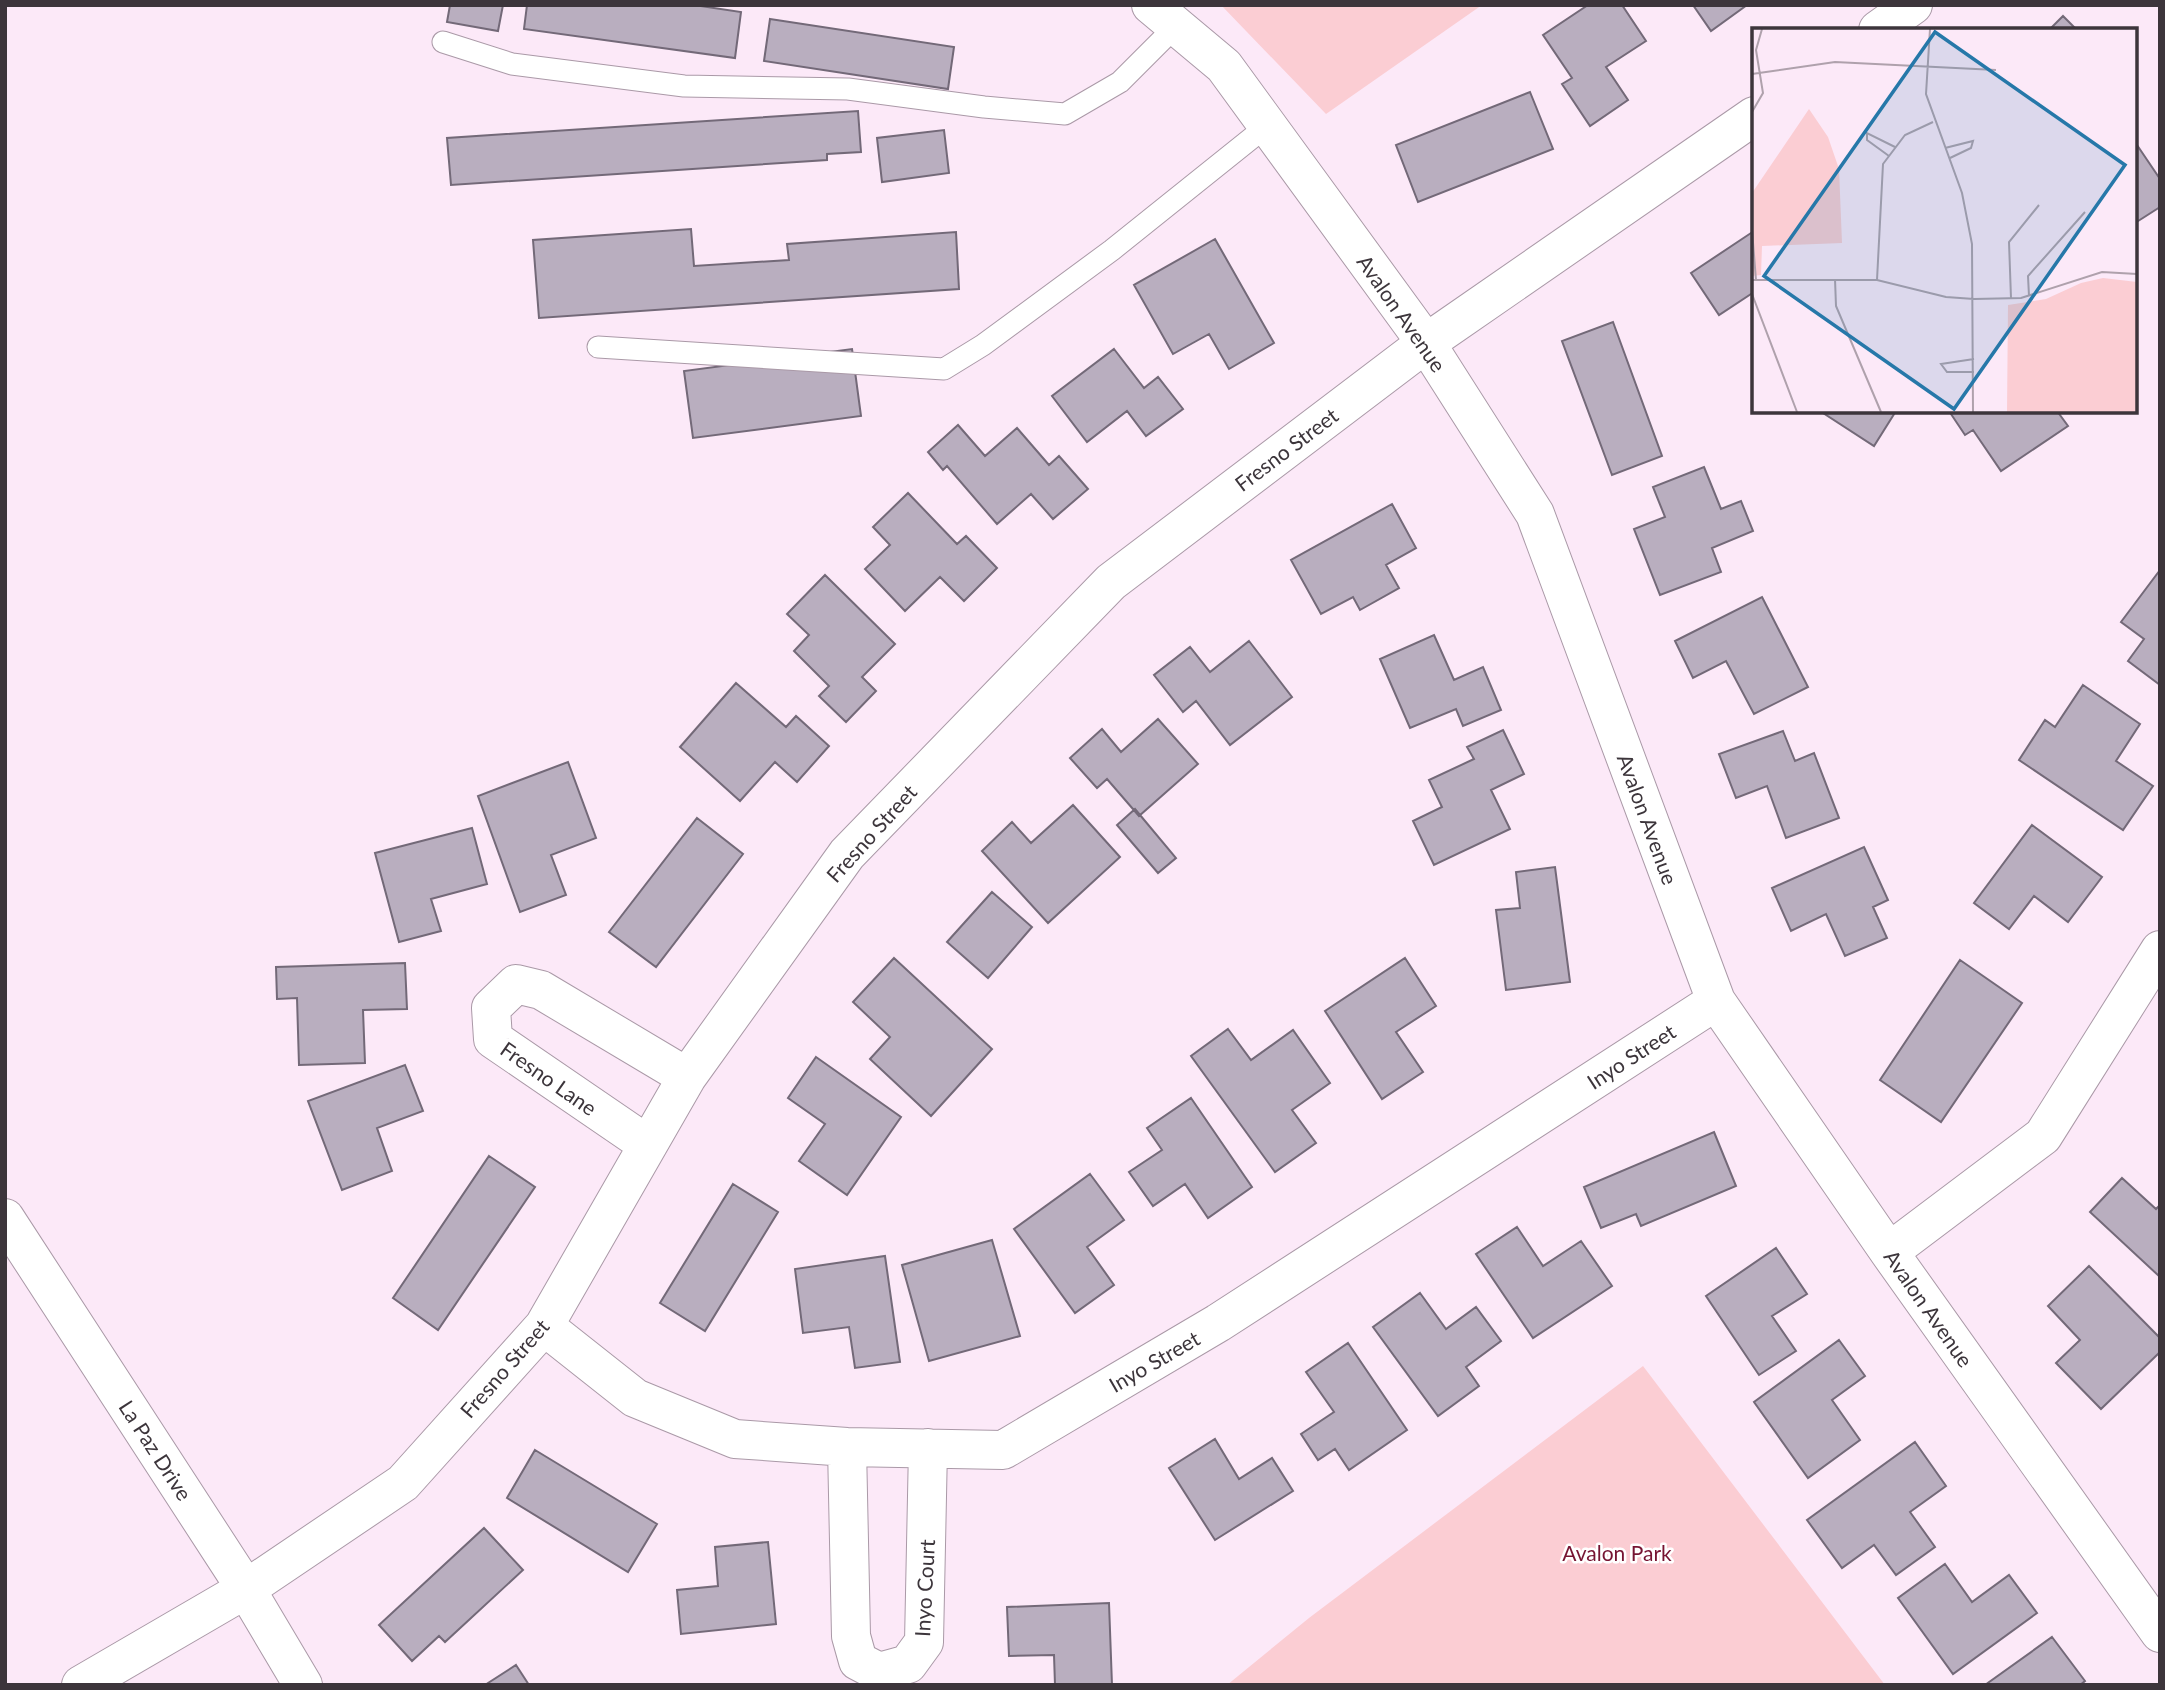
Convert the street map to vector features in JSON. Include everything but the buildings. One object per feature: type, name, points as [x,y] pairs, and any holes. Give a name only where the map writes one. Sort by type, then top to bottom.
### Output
[{"type":"street","points":[[1881,28],[1913,5]]},
{"type":"street","name":"Avalon Avenue","points":[[1164,16],[1224,66],[1268,125],[1426,343],[1535,514],[1716,1001],[1889,1252],[2160,1633]]},
{"type":"street","name":"Fresno Street","points":[[81,1685],[246,1590],[403,1483],[544,1326],[687,1077],[847,854],[1111,582],[1426,343],[1752,117]]},
{"type":"street","points":[[1889,1252],[2043,1136],[2160,950]]},
{"type":"street","name":"Fresno Lane","points":[[648,1145],[494,1039],[491,1007],[516,984],[541,990],[687,1077]]},
{"type":"street","name":"Inyo Street","points":[[544,1326],[635,1398],[735,1439],[847,1447],[1003,1450],[1218,1323],[1716,1001]]},
{"type":"street","name":"La Paz Drive","points":[[5,1218],[246,1590],[303,1685]]},
{"type":"street","name":"Inyo Court","points":[[847,1447],[850,1636],[858,1661],[879,1672],[908,1664],[924,1642],[928,1448]]},
{"type":"lane","points":[[443,42],[512,64],[684,86],[848,89],[1065,114],[1120,82],[1164,16]]},
{"type":"lane","points":[[598,347],[944,369],[984,345],[1112,250],[1268,125]]},
{"type":"green space","points":[[1221,5],[1482,5],[1326,114]]},
{"type":"green space","name":"Avalon Park","points":[[1643,1366],[1885,1685],[1227,1685],[1309,1618]]}]
